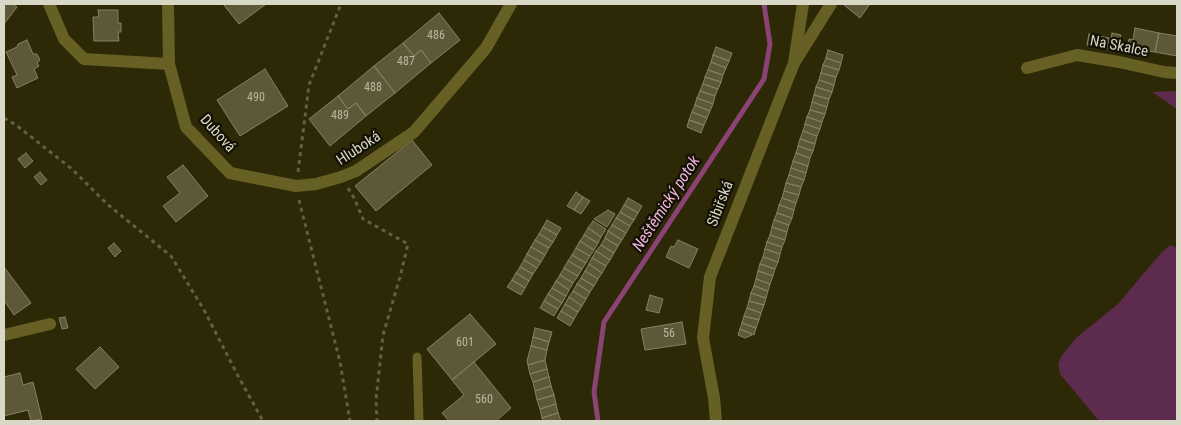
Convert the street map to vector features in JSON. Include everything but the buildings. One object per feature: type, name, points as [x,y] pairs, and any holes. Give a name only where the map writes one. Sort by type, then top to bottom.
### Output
[{"type":"street","points":[[49,4],[64,39],[84,59],[169,64]]},
{"type":"street","name":"Dubová","points":[[168,4],[169,64],[186,127],[230,173],[296,186],[316,184],[341,177]]},
{"type":"street","name":"Hluboká","points":[[341,177],[356,170],[414,132],[486,48],[511,4]]},
{"type":"street","name":"Sibiřská","points":[[716,421],[714,398],[702,338],[710,277],[794,63],[803,4]]},
{"type":"street","points":[[794,63],[831,4]]},
{"type":"street","name":"Na Skalce","points":[[1027,68],[1077,55],[1177,73]]},
{"type":"street","points":[[4,335],[50,324]]},
{"type":"lane","points":[[417,357],[419,421]]},
{"type":"path","points":[[342,4],[309,85],[296,186],[340,362],[350,421]]},
{"type":"path","points":[[4,118],[16,125],[72,169],[108,204],[171,256],[204,310],[263,421]]},
{"type":"path","name":"Hluboká","points":[[341,177],[354,198],[363,218],[408,244],[383,335],[376,400],[377,421]]},
{"type":"shaded area","points":[[1177,91],[1177,109],[1152,92]]},
{"type":"shaded area","points":[[1170,245],[1177,248],[1177,421],[1099,421],[1060,374],[1058,364],[1062,355],[1076,338],[1118,304]]},
{"type":"waterway","name":"Neštěmický potok","points":[[598,421],[594,392],[604,322],[764,79],[770,44],[764,4]]}]
